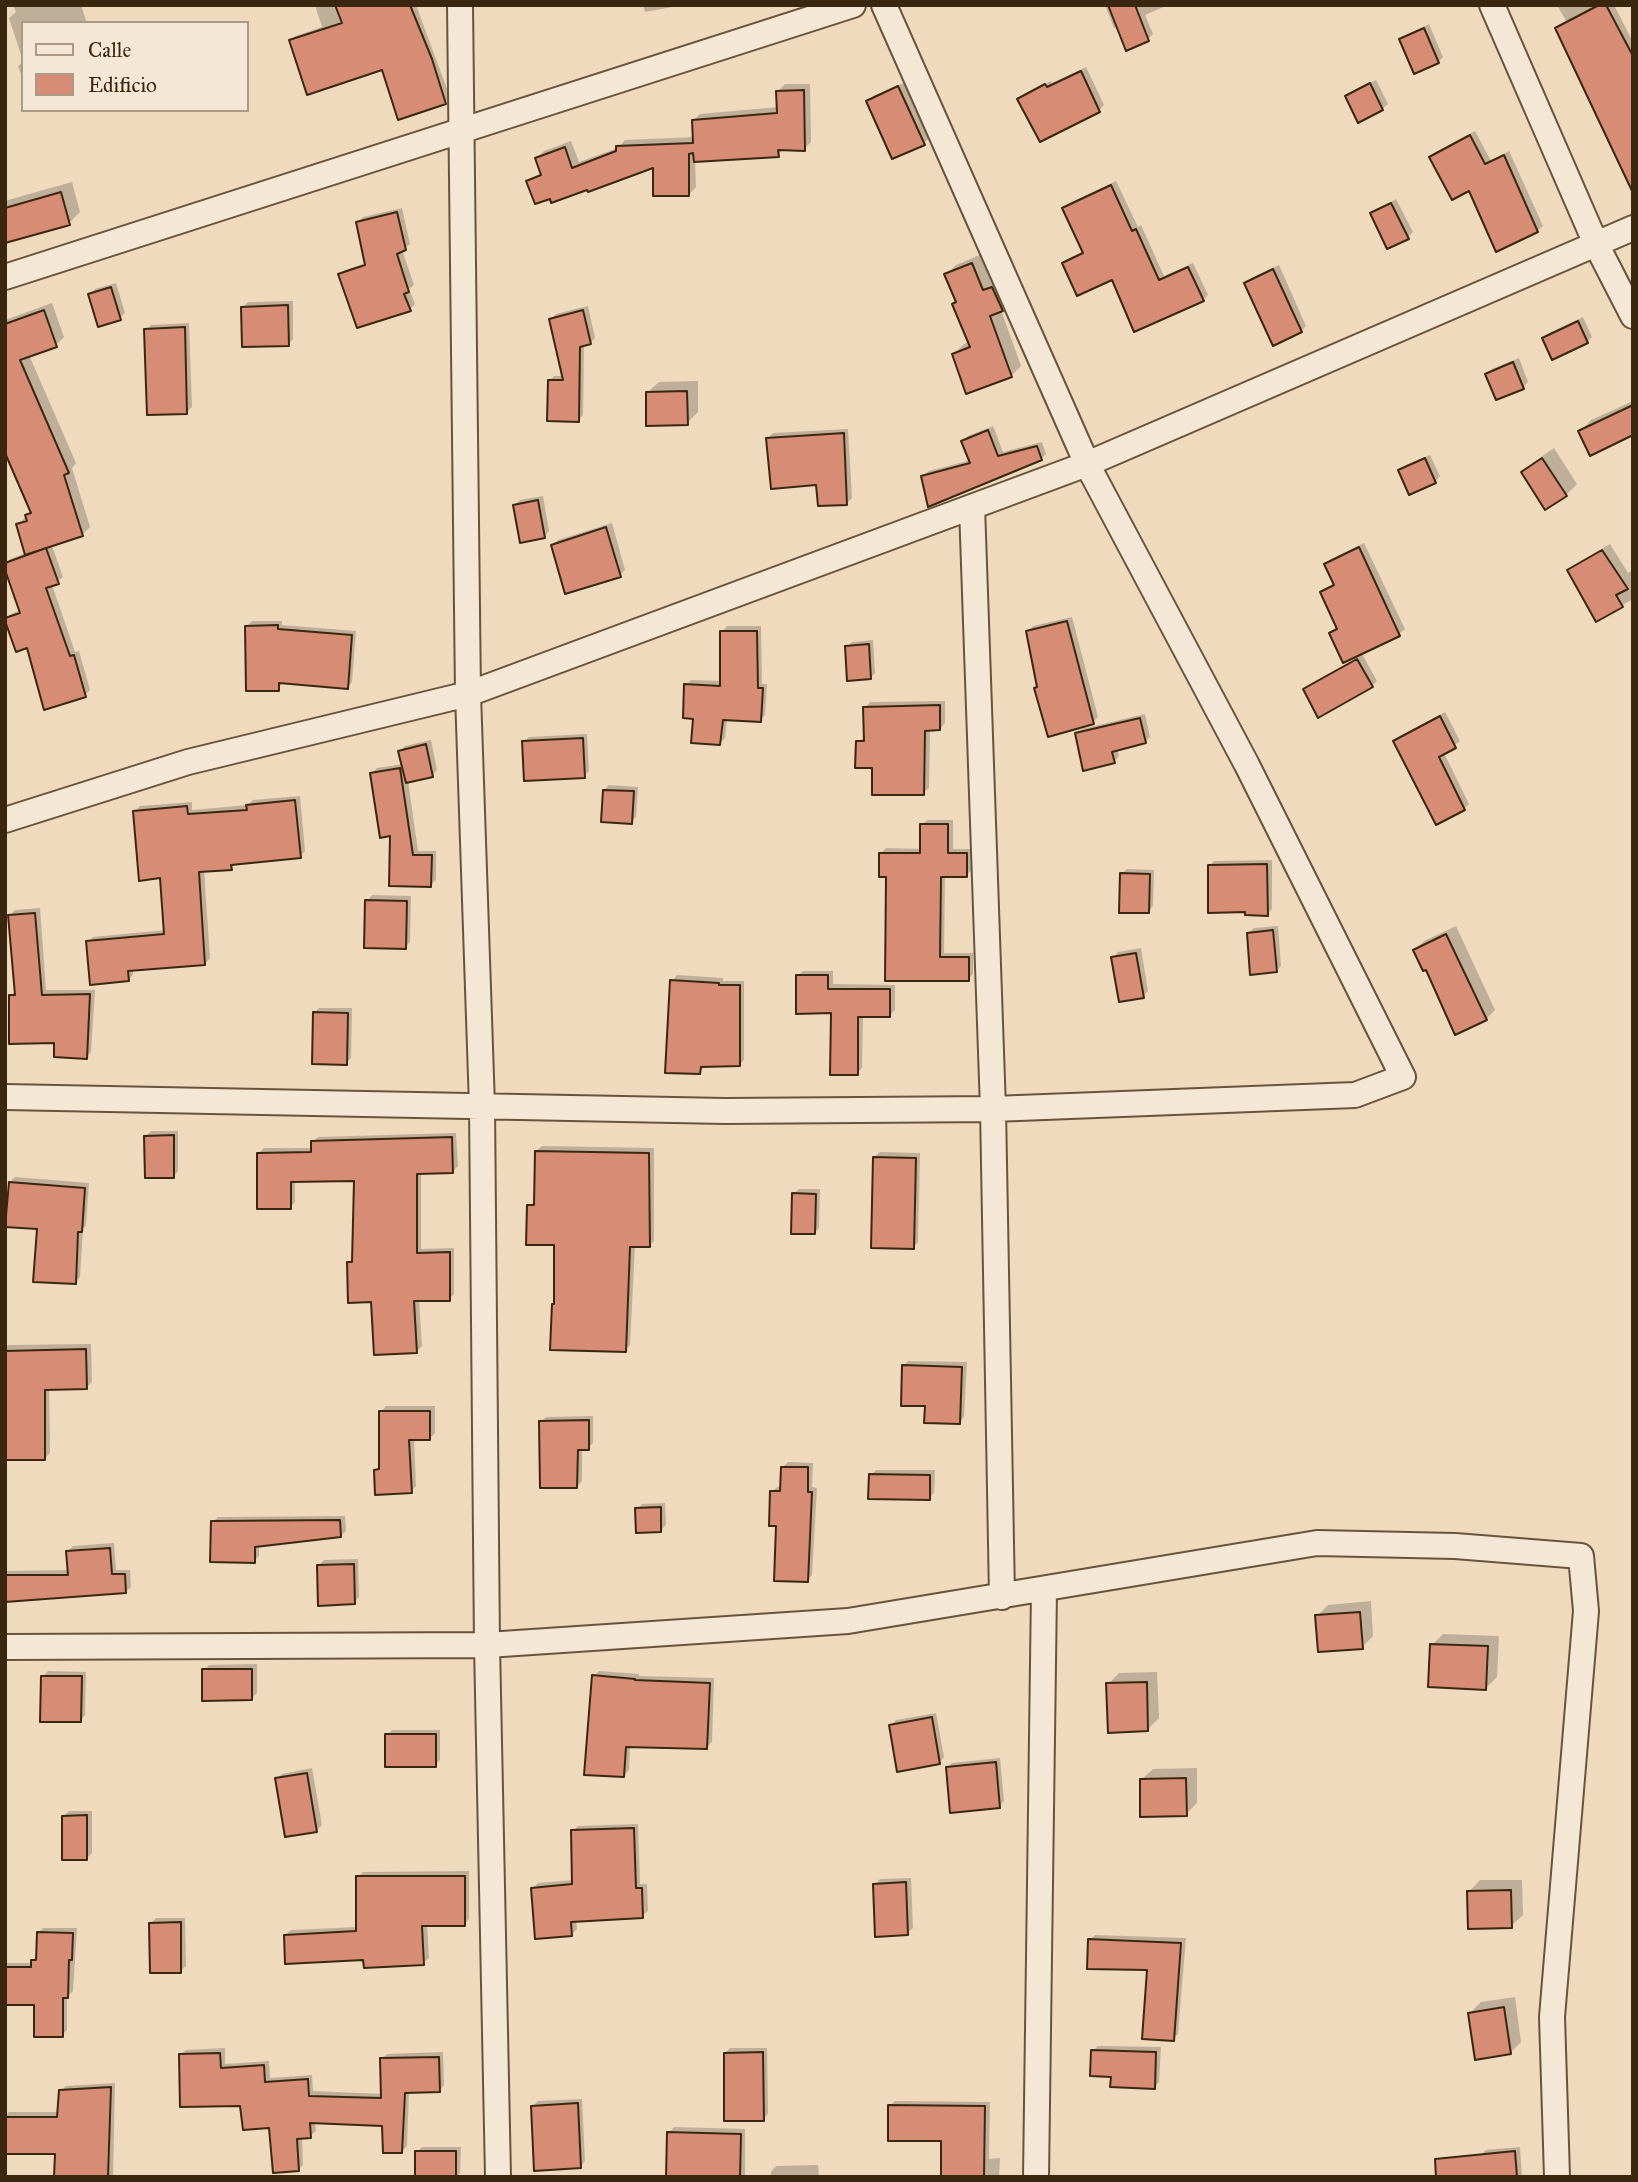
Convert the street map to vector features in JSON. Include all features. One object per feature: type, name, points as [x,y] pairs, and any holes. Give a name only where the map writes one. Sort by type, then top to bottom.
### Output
[{"type":"street","points":[[460,5],[468,694],[482,1106],[487,1645],[498,2177]]},
{"type":"street","points":[[5,277],[853,5]]},
{"type":"street","points":[[5,1097],[725,1111],[993,1109],[1354,1095],[1404,1077],[1247,765],[1087,464],[884,5]]},
{"type":"street","points":[[1492,5],[1596,244],[1633,316]]},
{"type":"street","points":[[5,820],[188,762],[468,694],[1087,464],[1633,228]]},
{"type":"street","points":[[972,507],[993,1109],[1002,1597]]},
{"type":"street","points":[[5,1647],[487,1645],[848,1621],[1317,1543],[1455,1546],[1581,1556],[1586,1611],[1552,2017],[1558,2177]]},
{"type":"street","points":[[1036,2177],[1044,1590]]},
{"type":"building","points":[[335,5],[410,5],[432,59],[446,104],[398,120],[382,70],[307,95],[289,40],[342,23]]},
{"type":"building","points":[[1108,5],[1135,5],[1149,41],[1126,51]]},
{"type":"building","points":[[1599,5],[1606,5],[1633,56],[1633,193],[1555,28]]},
{"type":"building","points":[[1424,28],[1439,63],[1414,74],[1399,39]]},
{"type":"building","points":[[1081,71],[1100,112],[1040,142],[1017,99],[1045,84],[1047,87]]},
{"type":"building","points":[[1370,83],[1383,110],[1358,123],[1345,96]]},
{"type":"building","points":[[898,86],[925,145],[892,159],[866,101]]},
{"type":"building","points":[[804,90],[805,151],[778,150],[779,157],[694,162],[693,153],[689,154],[689,196],[653,196],[653,168],[551,203],[550,199],[535,204],[526,181],[541,175],[535,158],[565,147],[572,168],[616,151],[616,146],[693,143],[692,120],[777,113],[776,91]]},
{"type":"building","points":[[1470,135],[1485,164],[1504,155],[1538,232],[1496,252],[1469,191],[1452,200],[1429,157]]},
{"type":"building","points":[[1111,185],[1132,231],[1136,229],[1159,280],[1188,267],[1204,301],[1134,332],[1112,280],[1077,296],[1062,263],[1083,253],[1062,208]]},
{"type":"building","points":[[61,192],[70,225],[5,243],[5,208]]},
{"type":"building","points":[[1391,203],[1409,239],[1387,249],[1370,213]]},
{"type":"building","points":[[397,212],[406,250],[397,254],[409,292],[404,294],[411,311],[357,328],[338,274],[365,265],[356,222]]},
{"type":"building","points":[[972,263],[983,290],[992,287],[1003,311],[990,316],[1012,377],[966,394],[952,354],[970,347],[952,304],[956,302],[944,274]]},
{"type":"building","points":[[1273,269],[1302,332],[1273,346],[1244,283]]},
{"type":"building","points":[[111,287],[121,320],[98,327],[88,294]]},
{"type":"building","points":[[288,305],[289,346],[242,347],[241,307]]},
{"type":"building","points":[[44,310],[57,347],[20,360],[69,473],[64,475],[83,536],[25,555],[16,524],[27,521],[25,515],[31,513],[5,453],[5,324]]},
{"type":"building","points":[[583,310],[591,344],[580,347],[579,422],[547,421],[548,380],[563,380],[549,319]]},
{"type":"building","points":[[1578,321],[1588,343],[1552,360],[1542,338]]},
{"type":"building","points":[[185,327],[187,414],[147,415],[144,329]]},
{"type":"building","points":[[1513,362],[1524,389],[1496,400],[1485,374]]},
{"type":"building","points":[[687,391],[688,425],[646,426],[646,392]]},
{"type":"building","points":[[1633,405],[1633,435],[1590,456],[1578,431]]},
{"type":"building","points":[[988,430],[998,456],[1037,446],[1042,460],[928,507],[921,476],[970,463],[961,441]]},
{"type":"building","points":[[844,433],[847,505],[818,506],[816,485],[771,489],[766,438]]},
{"type":"building","points":[[1425,458],[1436,483],[1409,495],[1398,470]]},
{"type":"building","points":[[1542,458],[1567,496],[1545,510],[1521,472]]},
{"type":"building","points":[[538,500],[545,538],[520,543],[513,505]]},
{"type":"building","points":[[606,527],[621,577],[565,594],[551,545]]},
{"type":"building","points":[[1359,547],[1400,636],[1343,663],[1329,633],[1337,629],[1320,592],[1334,585],[1324,564]]},
{"type":"building","points":[[46,548],[59,584],[46,588],[70,656],[74,655],[86,697],[44,710],[27,648],[16,652],[5,621],[5,618],[20,613],[5,563]]},
{"type":"building","points":[[1602,550],[1628,589],[1616,595],[1623,607],[1596,622],[1567,570]]},
{"type":"building","points":[[1067,621],[1094,724],[1048,737],[1034,688],[1037,687],[1026,631]]},
{"type":"building","points":[[278,625],[278,629],[352,635],[348,689],[279,683],[279,691],[246,691],[245,626]]},
{"type":"building","points":[[720,631],[757,631],[758,688],[763,688],[761,722],[723,720],[720,745],[691,743],[693,719],[683,718],[684,684],[720,686]]},
{"type":"building","points":[[869,644],[871,679],[847,681],[845,646]]},
{"type":"building","points":[[1357,659],[1373,687],[1318,718],[1303,689]]},
{"type":"building","points":[[940,705],[940,730],[925,731],[924,795],[872,795],[872,768],[855,768],[856,741],[864,741],[863,707]]},
{"type":"building","points":[[1440,716],[1456,748],[1439,757],[1465,810],[1436,825],[1393,741]]},
{"type":"building","points":[[1140,718],[1146,743],[1112,752],[1115,763],[1083,771],[1075,733]]},
{"type":"building","points":[[583,738],[585,778],[524,781],[522,741]]},
{"type":"building","points":[[426,744],[433,777],[406,783],[398,751]]},
{"type":"building","points":[[400,768],[413,855],[432,855],[431,887],[389,886],[390,836],[380,838],[370,773]]},
{"type":"building","points":[[603,790],[634,791],[632,824],[601,822]]},
{"type":"building","points":[[295,800],[301,858],[231,865],[232,870],[199,872],[205,965],[128,971],[129,981],[90,985],[86,941],[164,934],[160,878],[139,881],[133,811],[187,806],[188,814],[247,810],[246,805]]},
{"type":"building","points":[[920,824],[948,824],[948,853],[967,853],[967,877],[941,877],[940,957],[969,957],[969,981],[885,981],[886,877],[879,877],[879,853],[920,853]]},
{"type":"building","points":[[1267,864],[1268,916],[1245,915],[1245,912],[1208,913],[1208,865]]},
{"type":"building","points":[[1120,873],[1150,874],[1149,913],[1119,913]]},
{"type":"building","points":[[365,900],[407,901],[406,949],[364,948]]},
{"type":"building","points":[[35,913],[42,995],[90,994],[87,1059],[54,1057],[54,1043],[9,1044],[9,995],[15,995],[8,915]]},
{"type":"building","points":[[1273,930],[1277,972],[1250,975],[1247,933]]},
{"type":"building","points":[[1446,934],[1487,1020],[1455,1035],[1426,970],[1423,971],[1413,950]]},
{"type":"building","points":[[1136,953],[1144,998],[1119,1002],[1111,957]]},
{"type":"building","points":[[796,975],[828,975],[828,989],[890,989],[890,1017],[858,1017],[858,1075],[830,1075],[831,1013],[796,1014]]},
{"type":"building","points":[[670,980],[740,985],[740,1066],[701,1067],[700,1074],[665,1073]]},
{"type":"building","points":[[313,1012],[348,1013],[347,1065],[312,1064]]},
{"type":"building","points":[[174,1135],[174,1178],[145,1178],[144,1136]]},
{"type":"building","points":[[452,1137],[453,1173],[417,1174],[417,1253],[450,1252],[450,1301],[414,1301],[417,1353],[374,1355],[371,1302],[348,1303],[347,1262],[352,1262],[354,1181],[291,1182],[291,1209],[257,1209],[257,1153],[311,1152],[311,1141]]},
{"type":"building","points":[[535,1151],[649,1153],[650,1247],[630,1247],[626,1352],[550,1350],[554,1304],[554,1245],[526,1245],[527,1205],[534,1205]]},
{"type":"building","points":[[873,1157],[916,1158],[914,1249],[871,1248]]},
{"type":"building","points":[[9,1182],[85,1188],[82,1232],[78,1232],[76,1284],[33,1282],[37,1229],[5,1227]]},
{"type":"building","points":[[792,1193],[816,1194],[815,1234],[791,1234]]},
{"type":"building","points":[[86,1349],[87,1389],[45,1390],[45,1460],[5,1460],[5,1351]]},
{"type":"building","points":[[902,1365],[962,1367],[960,1424],[924,1423],[925,1406],[901,1406]]},
{"type":"building","points":[[379,1411],[430,1411],[430,1440],[409,1440],[412,1493],[375,1495],[374,1470],[379,1469]]},
{"type":"building","points":[[589,1420],[589,1450],[578,1450],[577,1488],[540,1488],[539,1421]]},
{"type":"building","points":[[781,1467],[808,1467],[808,1492],[812,1492],[808,1582],[774,1581],[776,1526],[769,1526],[770,1491],[780,1491]]},
{"type":"building","points":[[869,1474],[930,1475],[930,1500],[868,1499]]},
{"type":"building","points":[[661,1507],[661,1532],[636,1533],[635,1508]]},
{"type":"building","points":[[340,1520],[341,1537],[255,1547],[255,1563],[210,1562],[211,1521]]},
{"type":"building","points":[[110,1548],[112,1574],[125,1574],[126,1593],[5,1602],[5,1575],[68,1575],[66,1551]]},
{"type":"building","points":[[354,1564],[355,1604],[318,1606],[317,1565]]},
{"type":"building","points":[[1360,1612],[1363,1649],[1318,1652],[1315,1615]]},
{"type":"building","points":[[1430,1644],[1488,1646],[1486,1690],[1428,1687]]},
{"type":"building","points":[[202,1669],[252,1669],[252,1700],[202,1701]]},
{"type":"building","points":[[592,1675],[710,1683],[707,1749],[626,1747],[624,1777],[584,1775]]},
{"type":"building","points":[[41,1676],[82,1676],[81,1722],[40,1722]]},
{"type":"building","points":[[1147,1682],[1148,1731],[1108,1733],[1106,1683]]},
{"type":"building","points":[[932,1717],[940,1764],[897,1772],[889,1725]]},
{"type":"building","points":[[385,1734],[436,1734],[436,1767],[385,1767]]},
{"type":"building","points":[[996,1762],[1000,1808],[950,1813],[946,1767]]},
{"type":"building","points":[[307,1773],[317,1832],[285,1837],[275,1778]]},
{"type":"building","points":[[1186,1778],[1187,1816],[1140,1817],[1140,1779]]},
{"type":"building","points":[[87,1815],[87,1860],[62,1860],[62,1816]]},
{"type":"building","points":[[634,1828],[636,1888],[642,1888],[643,1918],[571,1922],[572,1936],[535,1939],[531,1888],[572,1884],[571,1830]]},
{"type":"building","points":[[356,1876],[465,1876],[465,1926],[422,1926],[424,1965],[364,1968],[363,1960],[285,1964],[284,1935],[356,1931]]},
{"type":"building","points":[[906,1882],[908,1935],[875,1937],[873,1884]]},
{"type":"building","points":[[1511,1890],[1512,1928],[1468,1929],[1467,1891]]},
{"type":"building","points":[[181,1922],[181,1973],[150,1973],[149,1923]]},
{"type":"building","points":[[37,1932],[73,1933],[68,1998],[63,1998],[63,2037],[34,2037],[34,2005],[5,2005],[5,1967],[31,1967],[31,1960],[36,1960]]},
{"type":"building","points":[[1088,1939],[1181,1943],[1174,2041],[1142,2039],[1147,1970],[1087,1969]]},
{"type":"building","points":[[1504,2007],[1511,2054],[1475,2060],[1468,2013]]},
{"type":"building","points":[[1091,2050],[1156,2052],[1155,2089],[1110,2087],[1111,2077],[1090,2076]]},
{"type":"building","points":[[763,2052],[764,2121],[724,2121],[724,2053]]},
{"type":"building","points":[[220,2053],[221,2068],[264,2065],[265,2082],[308,2079],[309,2096],[381,2098],[380,2058],[439,2057],[440,2092],[405,2093],[402,2153],[383,2153],[382,2126],[310,2123],[311,2138],[297,2139],[299,2171],[273,2173],[269,2128],[243,2130],[240,2106],[180,2107],[179,2054]]},
{"type":"building","points":[[111,2087],[108,2177],[54,2177],[55,2154],[5,2154],[5,2117],[57,2117],[59,2090]]},
{"type":"building","points":[[578,2103],[581,2168],[534,2171],[531,2106]]},
{"type":"building","points":[[888,2105],[985,2106],[984,2177],[941,2177],[941,2141],[888,2141]]},
{"type":"building","points":[[667,2132],[741,2134],[740,2177],[666,2177]]},
{"type":"building","points":[[415,2151],[456,2151],[456,2177],[415,2177]]},
{"type":"building","points":[[1515,2151],[1517,2177],[1436,2177],[1435,2159]]}]
